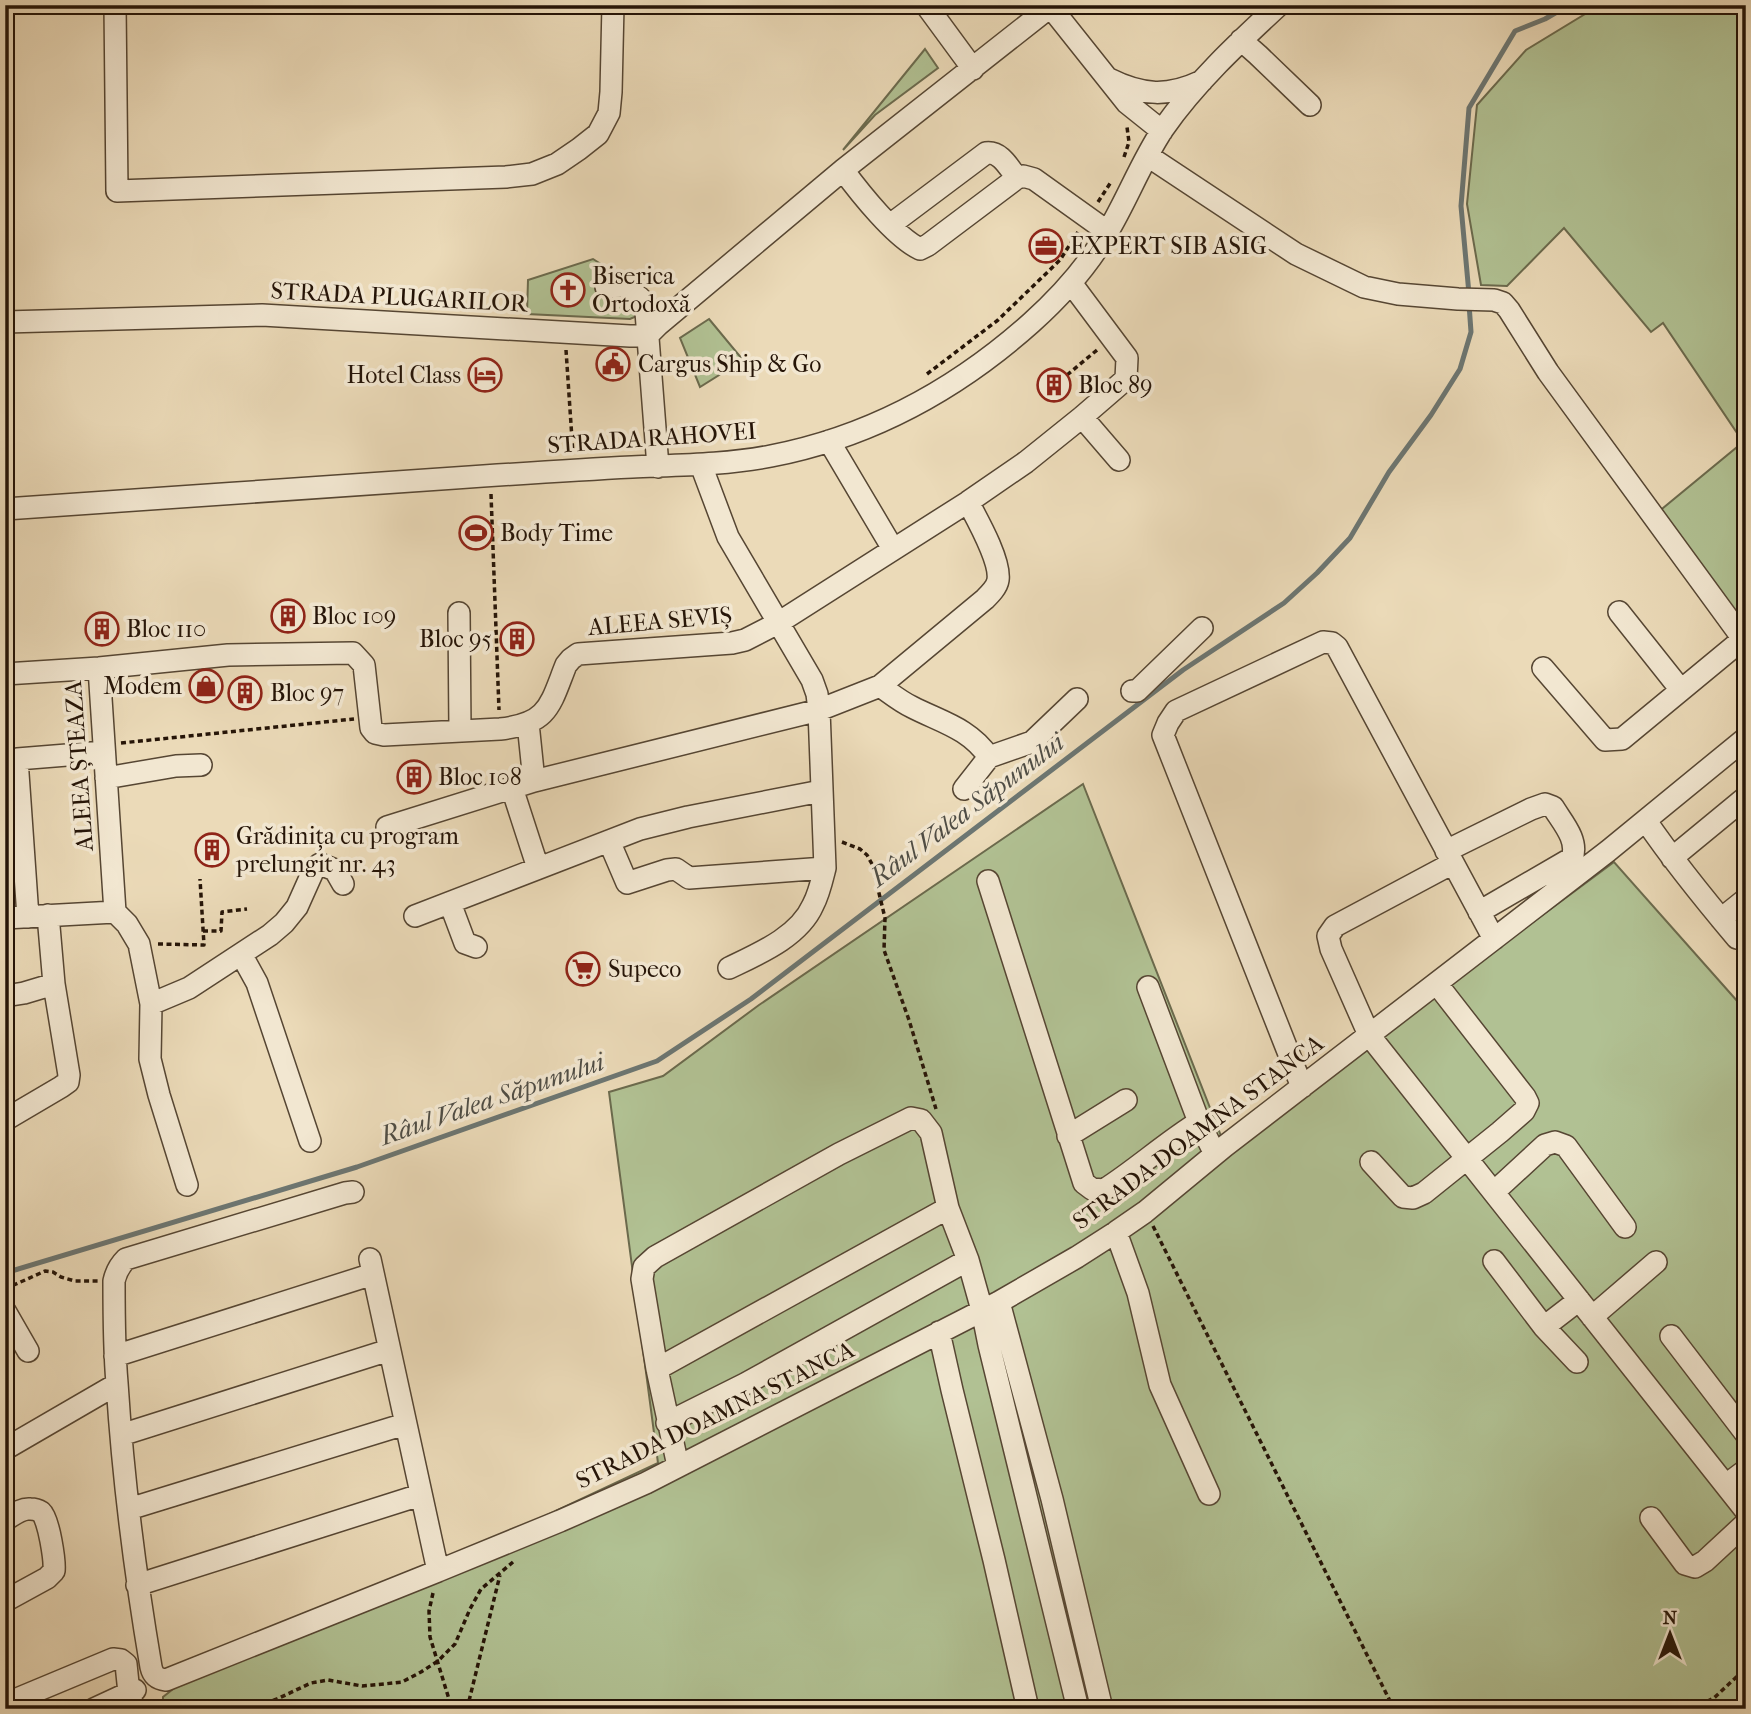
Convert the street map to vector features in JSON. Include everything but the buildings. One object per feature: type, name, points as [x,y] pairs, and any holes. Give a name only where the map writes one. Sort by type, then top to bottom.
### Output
[{"type":"street","points":[[115,5],[117,191],[533,174],[557,164],[598,134],[609,113],[613,5]]},
{"type":"street","points":[[926,5],[973,69]]},
{"type":"street","name":"STRADA RAHOVEI","points":[[5,509],[490,475],[701,465],[773,456],[829,441],[889,419],[960,379],[1032,322],[1071,283],[1108,232],[1162,131],[1241,40],[1279,5]]},
{"type":"street","points":[[649,335],[843,170],[1050,6],[1127,103],[1162,131]]},
{"type":"street","points":[[1241,40],[1310,105]]},
{"type":"street","points":[[1108,79],[1128,89],[1161,93],[1184,89],[1204,80]]},
{"type":"street","points":[[890,225],[986,153],[999,155],[1017,178]]},
{"type":"street","points":[[1148,156],[1296,254],[1364,287],[1398,294],[1494,300],[1503,303],[1548,372],[1744,641],[1622,739],[1605,740],[1543,668]]},
{"type":"street","points":[[843,170],[890,225],[920,248],[928,245],[1023,176],[1034,179],[1108,232]]},
{"type":"street","points":[[829,441],[893,549],[968,502],[1026,462],[1126,379],[1127,358],[1071,283]]},
{"type":"street","points":[[606,287],[624,286],[640,298],[646,312],[658,467]]},
{"type":"street","name":"STRADA PLUGARILOR","points":[[5,322],[262,315],[649,335]]},
{"type":"street","points":[[1082,418],[1119,460]]},
{"type":"street","points":[[701,465],[728,537],[812,680],[819,710],[825,868],[813,907],[801,924],[769,948],[729,968]]},
{"type":"street","points":[[387,827],[534,781],[819,710],[880,686],[985,598],[998,580],[996,562],[989,542],[968,502]]},
{"type":"street","name":"ALEEA SEVIȘ","points":[[370,717],[371,728],[375,733],[384,735],[500,730],[528,723],[549,708],[566,665],[578,654],[732,643],[745,639],[778,623],[893,549]]},
{"type":"street","points":[[1619,612],[1681,690]]},
{"type":"street","points":[[459,613],[460,731]]},
{"type":"street","points":[[1132,691],[1137,691],[1202,628]]},
{"type":"street","points":[[1302,1087],[1163,735],[1176,711],[1323,642],[1332,643],[1337,647],[1494,939]]},
{"type":"street","points":[[99,668],[228,655],[354,653],[363,665],[370,717]]},
{"type":"street","name":"ALEEA ȘTEAZA","points":[[5,674],[99,668],[115,912]]},
{"type":"street","points":[[880,686],[910,706],[958,728],[982,747],[989,757]]},
{"type":"street","points":[[964,789],[989,757],[1032,742],[1077,699]]},
{"type":"street","points":[[528,723],[534,781]]},
{"type":"street","name":"STRADA DOAMNA STANCA","points":[[137,1585],[153,1674],[166,1681],[560,1521],[646,1483],[991,1306],[1077,1257],[1146,1212],[1215,1154],[1646,821],[1746,738]]},
{"type":"street","points":[[5,1120],[68,1082],[69,1075],[11,759],[104,749]]},
{"type":"street","points":[[106,778],[176,766],[201,765]]},
{"type":"street","points":[[512,788],[538,868]]},
{"type":"street","points":[[415,916],[654,825],[821,791]]},
{"type":"street","points":[[1672,858],[1746,797]]},
{"type":"street","points":[[1479,912],[1572,858],[1574,842],[1553,807],[1545,804],[1531,808],[1335,926],[1328,936],[1331,949],[1369,1035],[1746,1511]]},
{"type":"street","points":[[1646,821],[1672,858],[1737,938],[1746,939]]},
{"type":"street","points":[[609,841],[627,883],[676,869],[689,878],[825,868]]},
{"type":"street","points":[[151,1004],[189,988],[270,935],[297,907],[314,869],[320,864],[335,870],[343,884]]},
{"type":"street","points":[[988,881],[1084,1183],[1092,1189],[1104,1190],[1130,1174],[1173,1138],[1199,1122]]},
{"type":"street","points":[[1721,919],[1746,899]]},
{"type":"street","points":[[450,903],[465,943],[476,947]]},
{"type":"street","points":[[5,918],[115,912],[127,924],[139,944],[151,1004],[150,1059],[187,1185]]},
{"type":"street","points":[[241,954],[257,983],[310,1141]]},
{"type":"street","points":[[5,996],[54,984]]},
{"type":"street","points":[[1371,1162],[1403,1197],[1413,1198],[1424,1193],[1467,1158],[1524,1111],[1528,1104],[1437,984]]},
{"type":"street","points":[[1148,987],[1199,1122],[1215,1154]]},
{"type":"street","points":[[1068,1136],[1125,1100]]},
{"type":"street","points":[[678,1466],[657,1369],[642,1279],[644,1267],[655,1258],[839,1154],[911,1118],[921,1120],[931,1133],[947,1208],[968,1260],[991,1306],[1052,1499],[1102,1709]]},
{"type":"street","points":[[1494,1192],[1545,1145],[1555,1142],[1566,1146],[1625,1227]]},
{"type":"street","points":[[353,1192],[126,1259],[119,1266],[114,1281],[115,1356],[137,1585],[420,1495]]},
{"type":"street","points":[[657,1369],[947,1208]]},
{"type":"street","points":[[1116,1232],[1138,1293],[1160,1385],[1209,1494]]},
{"type":"street","points":[[667,1423],[745,1384],[968,1260]]},
{"type":"street","points":[[1494,1261],[1544,1327],[1577,1362]]},
{"type":"street","points":[[1592,1317],[1656,1262]]},
{"type":"street","points":[[115,1356],[372,1267],[438,1571]]},
{"type":"street","points":[[1544,1327],[1579,1300]]},
{"type":"street","points":[[991,1306],[995,1371],[1078,1709]]},
{"type":"street","points":[[5,1311],[28,1351]]},
{"type":"street","points":[[939,1332],[1028,1709]]},
{"type":"street","points":[[1671,1336],[1746,1434]]},
{"type":"street","points":[[121,1435],[389,1350]]},
{"type":"street","points":[[5,1449],[117,1384]]},
{"type":"street","points":[[129,1509],[405,1424]]},
{"type":"street","points":[[1726,1485],[1746,1470]]},
{"type":"street","points":[[5,1520],[20,1511],[30,1509],[41,1512],[55,1562],[54,1571],[47,1578],[5,1601]]},
{"type":"street","points":[[1651,1518],[1685,1564],[1695,1567],[1746,1523]]},
{"type":"street","points":[[5,1704],[113,1659],[121,1660],[127,1664],[133,1697],[94,1709]]},
{"type":"path","points":[[1067,375],[1111,337]]},
{"type":"path","points":[[566,345],[573,462]]},
{"type":"path","points":[[490,475],[500,730]]},
{"type":"path","points":[[104,749],[370,717]]},
{"type":"path","points":[[824,835],[860,849],[872,864],[885,918],[884,950],[909,1020],[938,1116]]},
{"type":"path","points":[[139,944],[204,946],[200,878]]},
{"type":"path","points":[[203,931],[221,931],[222,912],[247,909]]},
{"type":"path","points":[[1146,1212],[1394,1709]]},
{"type":"path","points":[[5,1289],[45,1271],[75,1281],[114,1281]]},
{"type":"path","points":[[249,1709],[311,1683],[328,1681],[362,1686],[402,1682],[421,1672],[438,1661],[455,1644],[481,1589],[521,1555]]},
{"type":"path","points":[[438,1571],[429,1611],[430,1637],[452,1709]]},
{"type":"path","points":[[467,1709],[501,1572]]},
{"type":"path","points":[[1692,1709],[1713,1698],[1746,1668]]},
{"type":"green space","points":[[1600,5],[1746,5],[1746,633],[1657,513],[1740,442],[1739,436],[1663,323],[1651,332],[1564,228],[1507,286],[1481,285],[1467,204],[1477,105],[1526,50]]},
{"type":"green space","points":[[925,49],[938,68],[875,115],[843,150]]},
{"type":"green space","points":[[593,259],[661,302],[630,319],[527,314],[528,280]]},
{"type":"green space","points":[[709,319],[743,360],[700,387],[680,338]]},
{"type":"green space","points":[[1083,784],[1225,1146],[1285,1106],[1614,862],[1746,1011],[1746,1709],[163,1709],[163,1697],[187,1678],[658,1463],[609,1092],[663,1076],[759,1005]]},
{"type":"waterway","name":"Râul Valea Săpunului","points":[[1469,294],[1461,206],[1469,108],[1515,31],[1545,19],[1569,5]]},
{"type":"waterway","name":"Râul Valea Săpunului","points":[[5,1273],[357,1167],[657,1061],[751,999],[1183,670],[1284,603],[1317,573],[1350,538],[1389,472],[1431,415],[1460,369],[1471,332],[1469,304]]},
{"type":"place","name":"EXPERT SIB ASIG","points":[[1046,246]]},
{"type":"place","name":"Biserica Ortodoxă","points":[[568,290]]},
{"type":"place","name":"Cargus Ship & Go","points":[[613,364]]},
{"type":"place","name":"Hotel Class","points":[[485,375]]},
{"type":"place","name":"Bloc 89","points":[[1054,385]]},
{"type":"place","name":"Body Time","points":[[476,533]]},
{"type":"place","name":"Bloc 109","points":[[288,616]]},
{"type":"place","name":"Bloc 110","points":[[102,629]]},
{"type":"place","name":"Bloc 95","points":[[517,639]]},
{"type":"place","name":"Modem","points":[[206,686]]},
{"type":"place","name":"Bloc 97","points":[[245,693]]},
{"type":"place","name":"Bloc 108","points":[[414,777]]},
{"type":"place","name":"Grădinița cu program prelungit nr. 43","points":[[212,850]]},
{"type":"place","name":"Supeco","points":[[583,969]]}]
